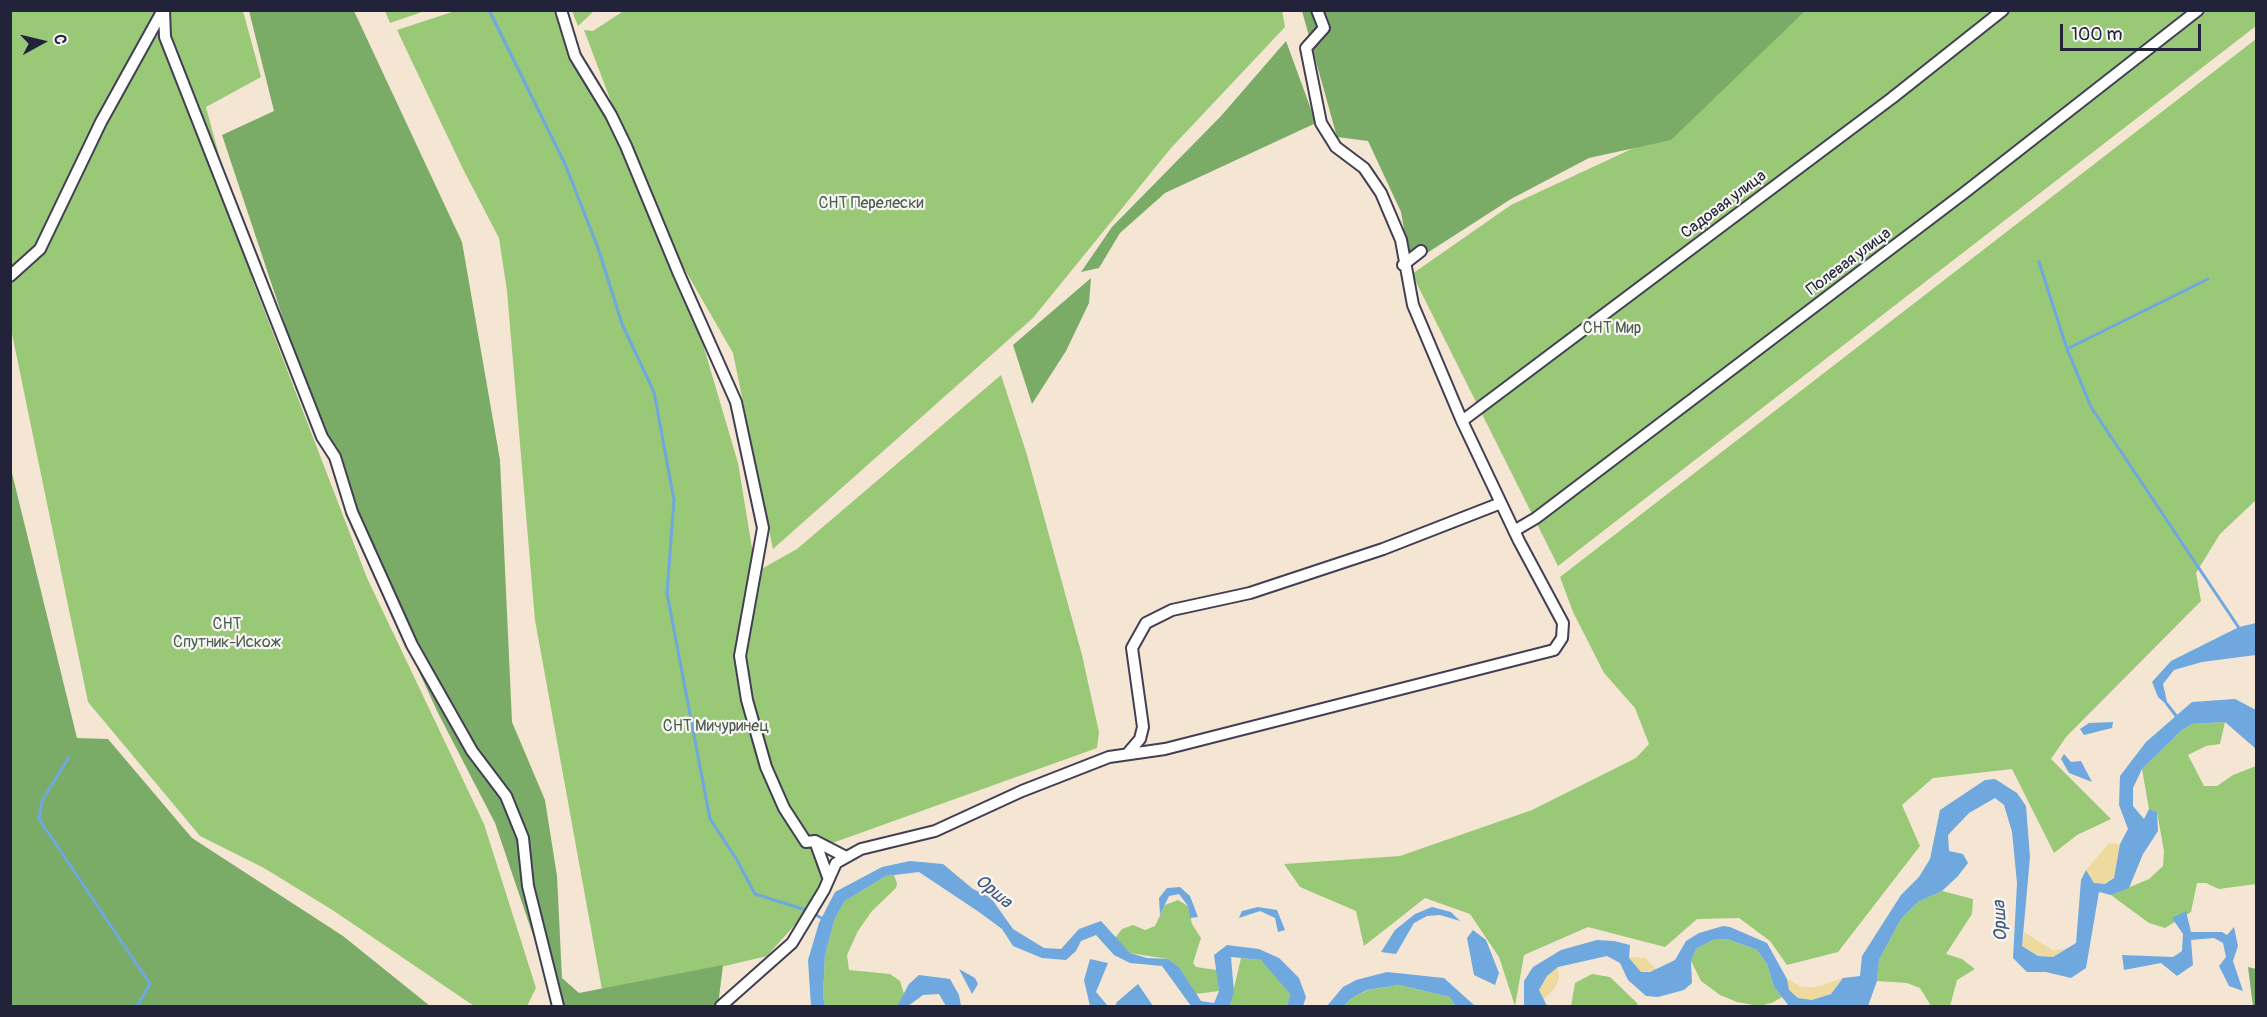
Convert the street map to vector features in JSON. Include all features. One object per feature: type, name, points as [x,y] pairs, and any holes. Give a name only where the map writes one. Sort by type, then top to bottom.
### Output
[{"type":"street","points":[[10,276],[40,249],[101,122],[163,10]]},
{"type":"street","points":[[163,10],[165,37],[322,437],[335,457],[352,512],[412,645],[472,751],[506,796],[523,838],[528,886],[558,1006]]},
{"type":"street","points":[[561,10],[575,56],[611,115],[626,146],[679,274],[736,402],[763,528],[740,656],[747,699],[766,766],[784,808],[806,842],[815,841],[846,857]]},
{"type":"street","points":[[721,1006],[792,944],[824,890],[836,863],[861,849],[935,831],[1082,766],[1128,753],[1166,749],[1554,650],[1562,638],[1563,623],[1514,531],[1462,421],[1413,305],[1403,265],[1401,240],[1381,193],[1364,168],[1336,147],[1321,123],[1306,48],[1324,28],[1317,10]]},
{"type":"street","name":"Садовая улица","points":[[1462,421],[1892,98],[2003,10]]},
{"type":"street","name":"Полевая улица","points":[[1514,531],[1536,518],[1955,201],[2198,10]]},
{"type":"street","points":[[1403,265],[1421,251]]},
{"type":"street","points":[[1128,753],[1140,739],[1143,727],[1132,648],[1146,624],[1172,610],[1250,593],[1383,549],[1501,503]]},
{"type":"street","points":[[815,841],[828,877]]},
{"type":"green space","points":[[594,10],[578,26],[572,11]]},
{"type":"green space","name":"СНТ Перелески","points":[[625,10],[1282,10],[1285,27],[1171,148],[1033,318],[773,549],[733,353],[655,218],[584,30],[593,31]]},
{"type":"green space","name":"СНТ Спутник-Искож","points":[[10,11],[243,11],[261,77],[206,107],[253,281],[367,578],[484,824],[536,988],[527,1006],[474,1006],[334,911],[264,868],[200,836],[88,702],[11,329]]},
{"type":"green space","points":[[249,11],[354,11],[462,242],[500,460],[512,722],[545,800],[557,876],[562,978],[579,993],[723,965],[718,1006],[557,1006],[495,823],[438,713],[352,526],[222,135],[274,111]]},
{"type":"green space","points":[[385,11],[425,11],[390,23]]},
{"type":"green space","name":"СНТ Мичуринец","points":[[455,11],[554,11],[571,59],[621,144],[697,324],[738,463],[756,572],[797,549],[1001,375],[1027,455],[1082,655],[1099,732],[1097,748],[824,846],[826,890],[767,956],[603,995],[535,620],[507,291],[499,238],[463,169],[397,30]]},
{"type":"green space","points":[[1302,11],[1805,11],[1671,140],[1589,158],[1511,199],[1410,264],[1401,212],[1368,141],[1337,137]]},
{"type":"green space","name":"СНТ Мир","points":[[1789,11],[2256,11],[2256,26],[1558,566],[1412,274],[1511,205],[1679,127]]},
{"type":"green space","points":[[2256,39],[2256,500],[2220,534],[2196,573],[2201,601],[2066,737],[2051,759],[2111,819],[2077,835],[2054,853],[2012,769],[1933,778],[1902,805],[1920,846],[1838,952],[1787,965],[1770,941],[1739,918],[1697,919],[1665,947],[1588,927],[1524,955],[1515,1006],[1499,957],[1470,914],[1425,898],[1364,946],[1356,911],[1300,887],[1284,864],[1400,856],[1532,810],[1636,758],[1649,744],[1635,708],[1604,673],[1573,612],[1560,577]]},
{"type":"green space","points":[[1286,41],[1316,123],[1165,193],[1120,233],[1099,268],[1081,272],[1112,227],[1221,116]]},
{"type":"green space","points":[[1091,278],[1089,303],[1066,351],[1032,404],[1013,345]]},
{"type":"green space","points":[[10,465],[77,738],[108,739],[192,838],[343,936],[430,1006],[11,1005]]},
{"type":"green space","points":[[2225,722],[2220,744],[2206,746],[2188,755],[2204,786],[2217,786],[2233,775],[2256,766],[2256,884],[2219,889],[2206,883],[2197,883],[2191,912],[2165,928],[2149,923],[2111,895],[2149,879],[2163,866],[2164,851],[2157,812],[2149,809],[2142,769],[2181,731],[2192,724]]},
{"type":"green space","points":[[894,875],[896,888],[872,911],[858,931],[847,955],[849,970],[890,974],[900,981],[904,994],[897,1006],[825,1006],[823,996],[825,955],[835,918],[845,901],[886,876]]},
{"type":"green space","points":[[1942,891],[1973,899],[1972,914],[1946,954],[1962,959],[1975,969],[1957,980],[1950,1006],[1931,1006],[1920,988],[1907,983],[1877,981],[1879,960],[1901,919],[1918,902]]},
{"type":"green space","points":[[1178,900],[1188,906],[1192,924],[1201,938],[1193,963],[1196,967],[1217,970],[1219,991],[1196,994],[1179,967],[1168,959],[1130,953],[1115,938],[1122,929],[1133,925],[1145,930],[1155,926],[1165,905]]},
{"type":"green space","points":[[1727,939],[1757,950],[1767,964],[1774,987],[1782,997],[1772,1003],[1758,1006],[1737,1002],[1720,995],[1701,981],[1691,961],[1696,949],[1713,940]]},
{"type":"green space","points":[[1241,958],[1261,960],[1290,994],[1287,1006],[1227,1006],[1230,1005]]},
{"type":"green space","points":[[2248,967],[2256,969],[2256,1006],[2253,1006]]},
{"type":"green space","points":[[1592,974],[1610,977],[1638,1004],[1636,1006],[1571,1006],[1575,983]]},
{"type":"green space","points":[[1399,985],[1450,997],[1455,1006],[1344,1006],[1352,998],[1368,990]]},
{"type":"sand","points":[[2109,843],[2120,844],[2114,878],[2105,884],[2094,883],[2086,870]]},
{"type":"sand","points":[[2024,932],[2053,950],[2066,949],[2053,957],[2038,956],[2022,946]]},
{"type":"sand","points":[[1628,957],[1645,958],[1657,970],[1641,972]]},
{"type":"sand","points":[[1558,967],[1559,978],[1555,988],[1543,1000],[1539,990],[1547,976]]},
{"type":"sand","points":[[1843,978],[1831,994],[1812,1000],[1799,998],[1789,990],[1787,979],[1802,987],[1816,987]]},
{"type":"water","points":[[2256,623],[2256,655],[2202,662],[2174,670],[2163,684],[2168,706],[2158,697],[2152,682],[2171,661],[2239,627]]},
{"type":"water","points":[[2235,699],[2256,710],[2256,749],[2225,722],[2192,724],[2181,731],[2142,769],[2133,788],[2133,806],[2144,819],[2149,809],[2157,812],[2158,831],[2143,854],[2129,888],[2111,895],[2099,892],[2086,968],[2071,978],[2046,972],[2027,972],[2013,958],[2017,883],[2012,832],[2004,805],[1995,798],[1969,813],[1948,835],[1949,851],[1963,854],[1968,863],[1942,891],[1918,902],[1901,919],[1879,960],[1877,981],[1868,1006],[1789,1006],[1774,987],[1767,964],[1757,950],[1727,939],[1713,940],[1696,949],[1691,961],[1692,983],[1684,990],[1658,997],[1646,996],[1628,980],[1620,963],[1607,956],[1558,967],[1547,976],[1539,990],[1547,1006],[1524,1006],[1524,981],[1533,967],[1561,950],[1597,940],[1614,941],[1630,945],[1629,958],[1641,972],[1650,972],[1675,960],[1686,941],[1699,933],[1723,926],[1767,943],[1787,979],[1789,990],[1798,998],[1812,1000],[1831,994],[1843,978],[1860,976],[1862,956],[1901,895],[1919,877],[1930,859],[1940,810],[1985,780],[1995,779],[2017,793],[2026,806],[2030,857],[2022,946],[2038,956],[2053,957],[2076,943],[2081,880],[2086,870],[2094,883],[2105,884],[2114,878],[2120,844],[2128,829],[2119,805],[2120,776],[2146,742],[2192,702]]},
{"type":"water","points":[[2113,722],[2112,728],[2084,735],[2080,729],[2089,723]]},
{"type":"water","points":[[2064,754],[2071,762],[2081,761],[2092,782],[2069,773],[2061,759]]},
{"type":"water","points":[[910,861],[943,864],[973,889],[991,898],[1013,929],[1044,948],[1061,949],[1079,929],[1101,921],[1130,953],[1147,958],[1168,959],[1179,967],[1201,1001],[1214,1003],[1219,991],[1214,955],[1227,945],[1259,949],[1279,958],[1299,978],[1306,997],[1303,1006],[1287,1006],[1290,994],[1261,960],[1231,957],[1234,992],[1230,1005],[1191,1006],[1162,966],[1130,963],[1114,955],[1096,935],[1081,941],[1076,951],[1066,960],[1042,958],[1013,946],[1002,929],[919,872],[886,876],[845,901],[835,918],[825,955],[823,996],[825,1006],[811,1006],[808,960],[819,923],[835,892],[882,867]]},
{"type":"water","points":[[1180,887],[1190,896],[1198,917],[1190,918],[1188,906],[1179,894],[1169,896],[1160,915],[1159,898],[1167,888]]},
{"type":"water","points":[[1258,907],[1277,910],[1285,930],[1278,932],[1275,918],[1260,911],[1239,918],[1242,911]]},
{"type":"water","points":[[1432,907],[1451,912],[1460,921],[1440,915],[1427,916],[1414,923],[1396,954],[1381,952],[1395,930],[1415,914]]},
{"type":"water","points":[[2186,911],[2191,932],[2222,932],[2227,935],[2234,927],[2238,946],[2233,961],[2243,991],[2229,986],[2219,966],[2226,957],[2223,943],[2214,938],[2191,940],[2193,965],[2177,976],[2161,963],[2124,970],[2122,955],[2173,957],[2182,951],[2183,934],[2172,918]]},
{"type":"water","points":[[1473,930],[1486,940],[1499,973],[1495,985],[1474,975],[1467,938]]},
{"type":"water","points":[[1090,959],[1108,963],[1096,992],[1108,1006],[1090,1006],[1084,980]]},
{"type":"water","points":[[959,969],[975,978],[978,984],[972,994]]},
{"type":"water","points":[[1387,972],[1444,978],[1475,1006],[1455,1006],[1450,997],[1399,985],[1367,990],[1352,998],[1344,1006],[1327,1006],[1343,987],[1356,980]]},
{"type":"water","points":[[919,975],[950,979],[959,995],[961,1006],[946,1006],[939,994],[923,995],[908,1006],[897,1006],[909,984]]},
{"type":"water","points":[[1138,984],[1153,1006],[1115,1006],[1117,1002]]},
{"type":"waterway","points":[[489,10],[565,164],[598,248],[622,324],[654,392],[674,500],[667,593],[710,819],[737,860],[755,894],[809,911]]},
{"type":"waterway","points":[[2039,262],[2067,349],[2091,407],[2239,628]]},
{"type":"waterway","points":[[2067,349],[2208,279]]},
{"type":"waterway","points":[[2167,704],[2177,717]]},
{"type":"waterway","points":[[69,757],[42,801],[39,819],[150,984],[137,1006]]},
{"type":"waterway","points":[[816,915],[825,920]]},
{"type":"water label","name":"Орша","points":[[993,892]]},
{"type":"water label","name":"Орша","points":[[2001,921]]}]
